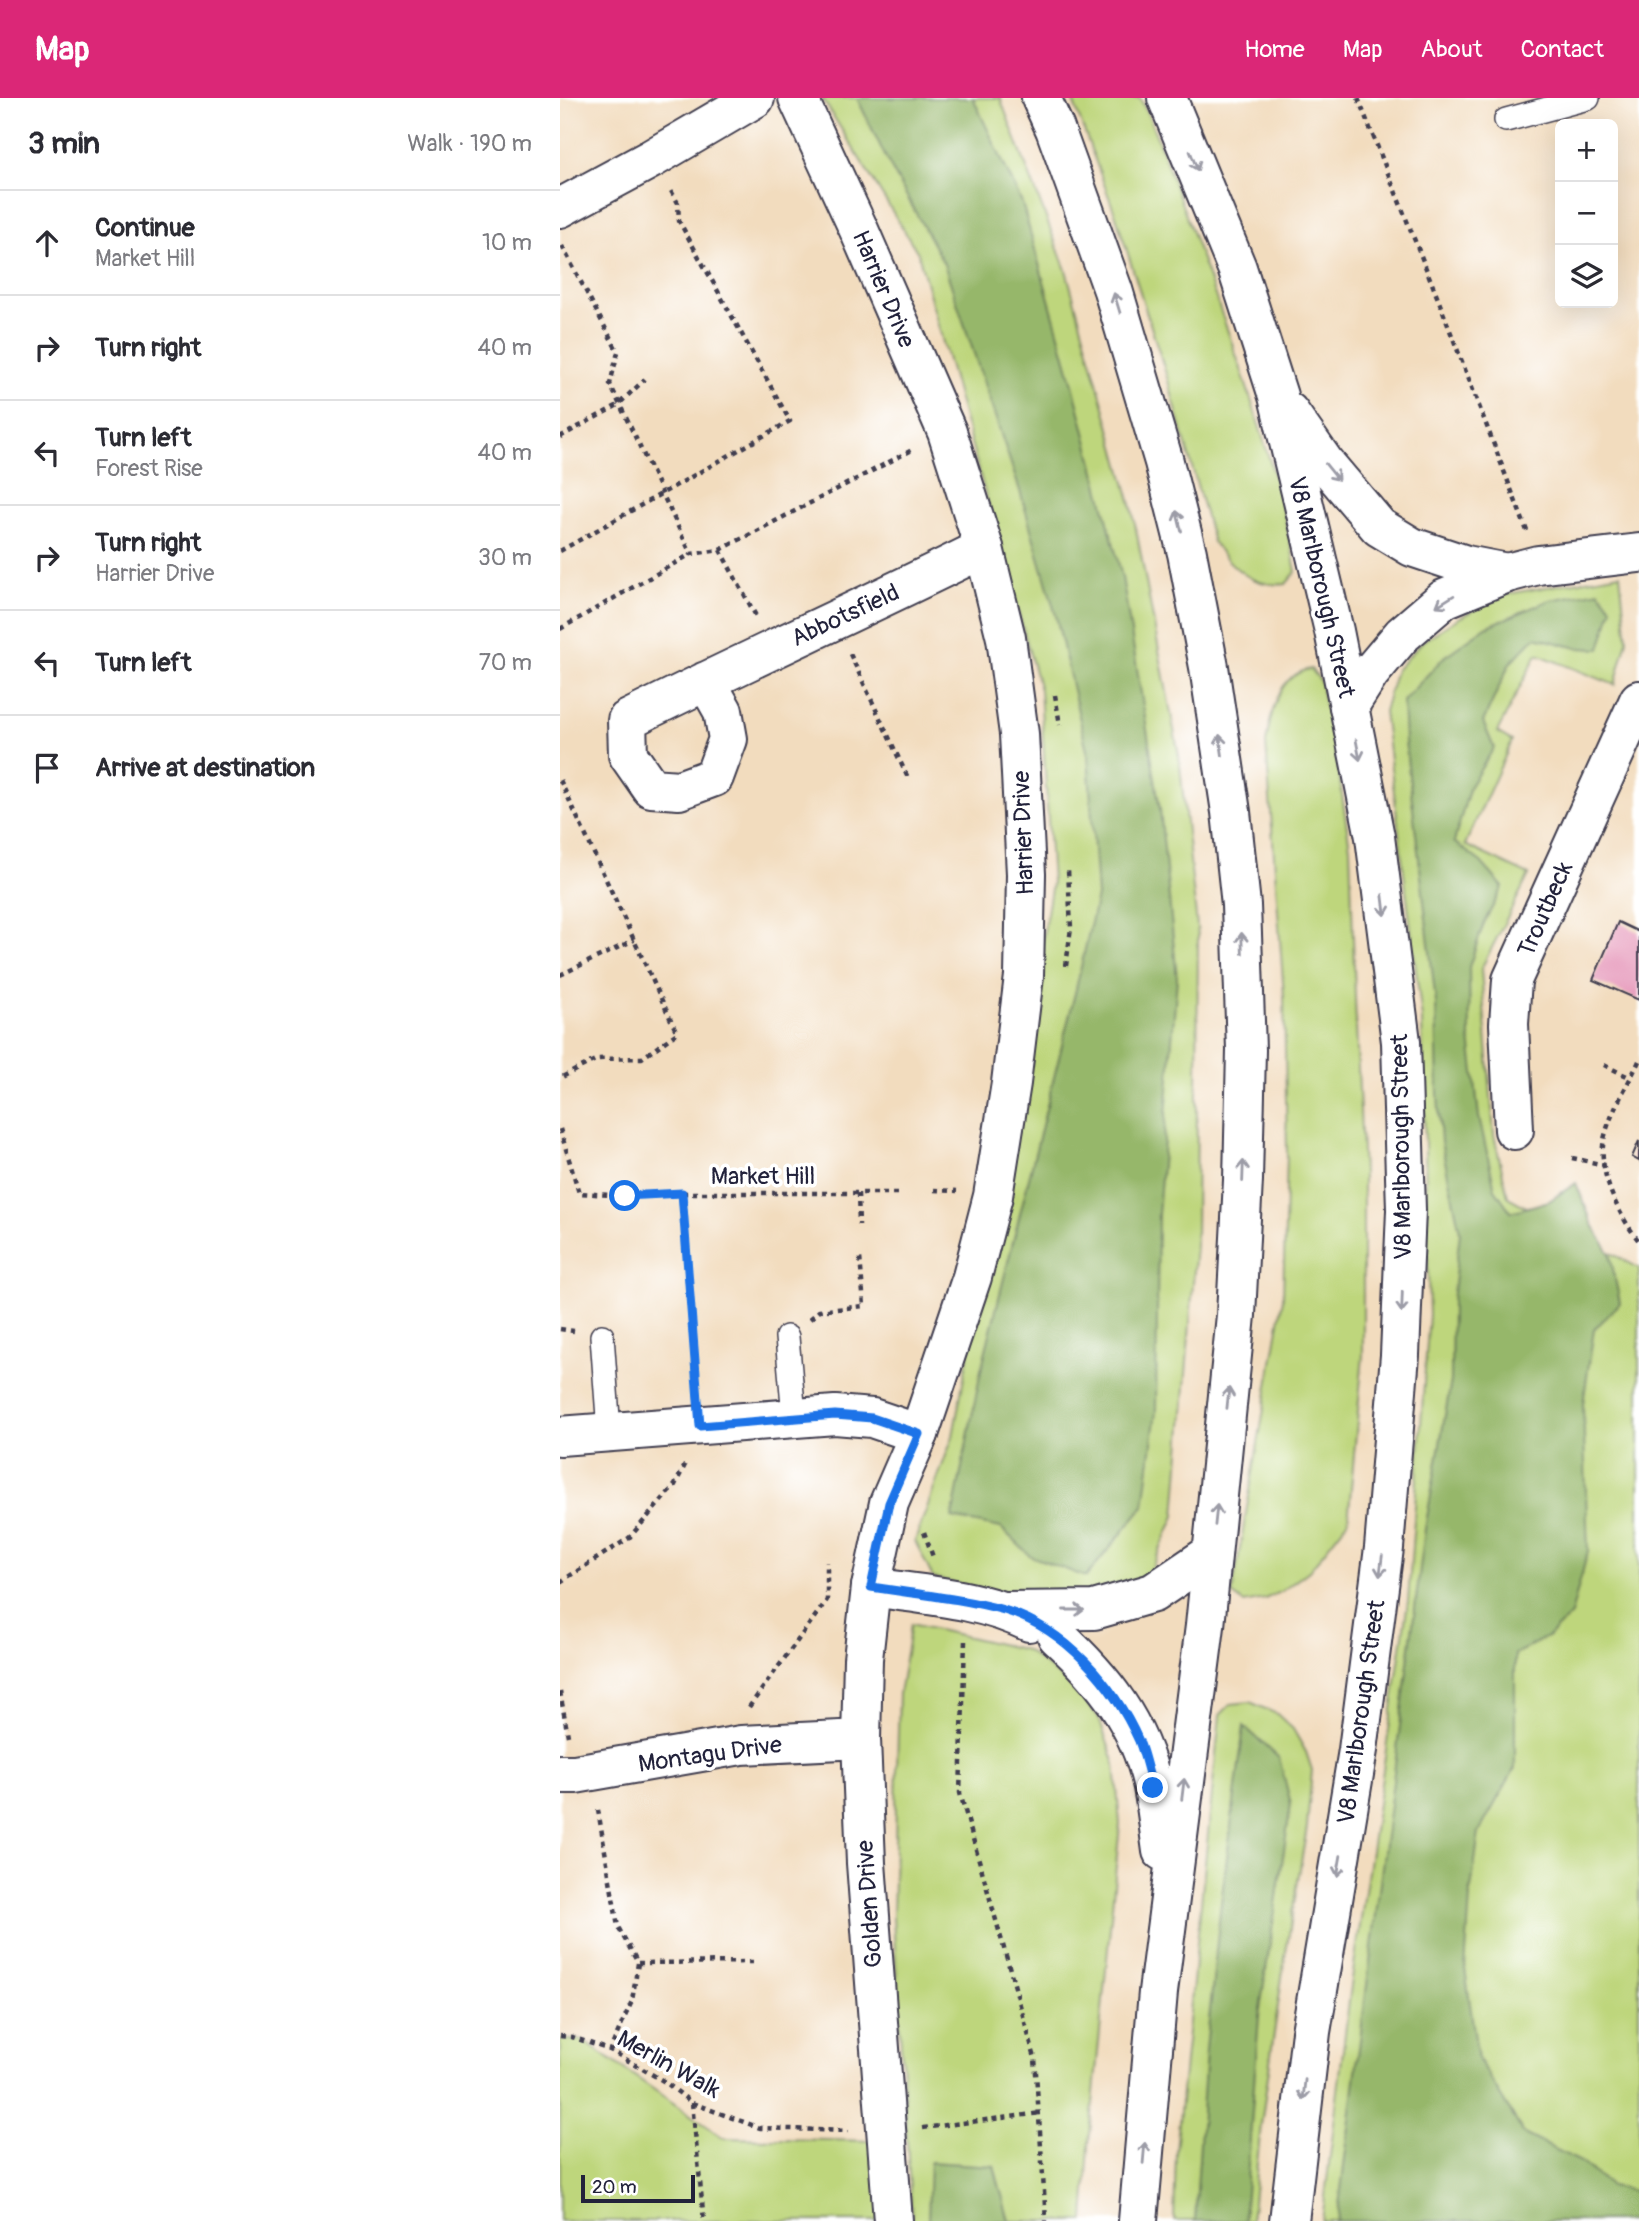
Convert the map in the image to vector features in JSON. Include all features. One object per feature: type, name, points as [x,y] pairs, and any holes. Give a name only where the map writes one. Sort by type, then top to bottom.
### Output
[{"type":"main road","points":[[560,208],[755,98]]},
{"type":"main road","name":"Harrier Drive","points":[[798,98],[947,432],[984,548],[1006,638],[1019,734],[1026,874],[1024,976],[1012,1083],[984,1235],[919,1434],[889,1503],[871,1587]]},
{"type":"main road","points":[[1041,98],[1055,129],[1113,290],[1188,554],[1209,667],[1231,812],[1241,905],[1246,1050],[1236,1315],[1205,1626],[1158,1992],[1138,2221]]},
{"type":"main road","name":"V8 Marlborough Street","points":[[1167,98],[1237,268],[1278,396],[1334,631],[1375,837],[1401,1042],[1406,1210],[1400,1355],[1384,1548],[1358,1750],[1311,2032],[1289,2221]]},
{"type":"main road","points":[[1278,396],[1324,462],[1379,527],[1412,547],[1466,565],[1522,569],[1639,553]]},
{"type":"main road","name":"Abbotsfield","points":[[706,681],[984,548]]},
{"type":"main road","points":[[1349,706],[1370,673],[1402,635],[1444,599],[1522,569]]},
{"type":"main road","name":"Troutbeck","points":[[1514,1130],[1509,1024],[1512,980],[1639,701]]},
{"type":"main road","points":[[560,1436],[794,1416],[835,1415],[872,1418],[919,1434]]},
{"type":"main road","points":[[1006,1611],[1094,1610],[1153,1593],[1212,1553]]},
{"type":"main road","points":[[871,1587],[1006,1611],[1057,1636],[1101,1680],[1124,1712],[1140,1743],[1153,1788],[1169,1905]]},
{"type":"main road","name":"Golden Drive","points":[[871,1587],[863,1659],[861,1739],[866,1863],[893,2221]]},
{"type":"main road","name":"Montagu Drive","points":[[568,1774],[741,1745],[861,1739]]},
{"type":"lane","points":[[1506,120],[1588,98]]},
{"type":"lane","points":[[602,1336],[609,1432]]},
{"type":"lane","points":[[788,1337],[794,1416]]},
{"type":"path","points":[[1358,98],[1515,498],[1522,569]]},
{"type":"path","points":[[560,551],[790,421],[678,221],[678,203],[651,159]]},
{"type":"path","points":[[560,242],[618,352],[610,384],[691,554]]},
{"type":"path","points":[[560,436],[618,405],[645,379]]},
{"type":"path","points":[[560,629],[691,554],[720,550],[947,432]]},
{"type":"path","points":[[720,550],[773,648]]},
{"type":"path","points":[[835,621],[908,778]]},
{"type":"path","points":[[560,782],[677,1033],[642,1058],[597,1059],[560,1078]]},
{"type":"path","points":[[560,975],[634,940]]},
{"type":"path","points":[[1639,1060],[1607,1130],[1603,1147],[1605,1165],[1618,1210],[1624,1223],[1639,1241]]},
{"type":"path","points":[[1604,1065],[1631,1078]]},
{"type":"path","name":"Market Hill","points":[[560,1129],[579,1193],[625,1196],[682,1193],[900,1193]]},
{"type":"path","points":[[1572,1158],[1605,1165]]},
{"type":"path","points":[[934,1189],[944,1189]]},
{"type":"path","points":[[560,1582],[629,1538],[675,1485],[690,1455],[700,1426],[682,1193]]},
{"type":"path","points":[[858,1193],[859,1225]]},
{"type":"path","points":[[788,1337],[819,1311],[864,1306],[860,1257]]},
{"type":"path","points":[[741,1745],[737,1724],[827,1600],[827,1562]]},
{"type":"path","points":[[967,1602],[960,1794],[1035,2058],[1041,2113],[1046,2221]]},
{"type":"path","points":[[568,1774],[596,1798],[618,1927],[638,1963],[632,2001],[610,2050]]},
{"type":"path","points":[[638,1963],[754,1962]]},
{"type":"path","name":"Merlin Walk","points":[[560,2036],[572,2037],[610,2050],[664,2082],[692,2103],[760,2128],[886,2133],[1041,2113]]},
{"type":"path","points":[[692,2103],[704,2221]]},
{"type":"green space","points":[[822,98],[1000,98],[1066,270],[1132,508],[1179,756],[1198,936],[1196,1245],[1175,1516],[1148,1577],[1077,1596],[1022,1599],[933,1578],[915,1541],[953,1436],[1015,1106],[1052,883],[1040,690],[918,253]]},
{"type":"green space","points":[[857,98],[973,98],[1022,203],[1072,381],[1122,577],[1160,809],[1177,978],[1158,1215],[1156,1411],[1144,1506],[1086,1577],[1030,1556],[1001,1528],[952,1518],[981,1370],[1097,896],[1088,755],[1056,616],[1020,491],[944,264],[889,164]]},
{"type":"green space","points":[[1072,98],[1140,98],[1150,119],[1240,366],[1272,468],[1296,572],[1286,584],[1263,583],[1244,574],[1213,542],[1167,377],[1116,216]]},
{"type":"green space","points":[[1620,574],[1627,640],[1615,685],[1537,654],[1497,732],[1512,741],[1465,845],[1529,875],[1481,969],[1494,1135],[1508,1197],[1639,1268],[1639,2221],[1322,2221],[1350,1993],[1408,1601],[1429,1315],[1422,1019],[1384,711],[1396,670],[1423,641],[1457,619],[1502,595]]},
{"type":"green space","points":[[1599,591],[1612,608],[1600,649],[1577,648],[1535,637],[1510,663],[1483,722],[1494,748],[1470,786],[1454,842],[1481,862],[1503,887],[1484,923],[1469,967],[1470,1037],[1479,1117],[1495,1189],[1511,1212],[1549,1201],[1576,1183],[1592,1223],[1610,1254],[1620,1303],[1594,1329],[1583,1404],[1588,1551],[1571,1615],[1549,1636],[1515,1654],[1515,1768],[1479,1832],[1470,1897],[1465,1969],[1478,2059],[1524,2134],[1581,2162],[1611,2186],[1639,2192],[1639,2221],[1337,2221],[1425,1529],[1451,1381],[1452,1301],[1460,1232],[1441,1142],[1436,1003],[1405,741],[1403,701],[1444,657],[1486,627],[1550,600]]},
{"type":"green space","points":[[1311,669],[1320,680],[1338,768],[1350,848],[1363,1173],[1363,1355],[1348,1521],[1309,1571],[1282,1591],[1265,1599],[1244,1603],[1232,1594],[1283,1299],[1287,1153],[1284,996],[1266,743],[1273,708],[1283,687],[1300,672]]},
{"type":"green space","points":[[911,1624],[1026,1650],[1068,1683],[1098,1716],[1115,1764],[1120,1824],[1084,2221],[912,2221],[893,1917],[899,1694]]},
{"type":"green space","points":[[1250,1702],[1277,1714],[1293,1729],[1306,1752],[1312,1770],[1307,1827],[1261,2125],[1251,2221],[1174,2221],[1176,2151],[1220,1715],[1231,1704]]},
{"type":"green space","points":[[1244,1726],[1279,1758],[1291,1804],[1259,2016],[1244,2221],[1195,2221],[1206,2050],[1220,1911]]},
{"type":"green space","points":[[560,2040],[582,2040],[724,2138],[877,2141],[883,2221],[560,2221]]},
{"type":"green space","points":[[930,2162],[994,2166],[1009,2221],[928,2221]]},
{"type":"building","points":[[1618,922],[1639,932],[1639,1000],[1593,980]]},
{"type":"building","points":[[1639,1141],[1639,1161],[1632,1157]]},
{"type":"route","points":[[625,1196],[682,1193],[700,1426],[794,1416],[835,1415],[872,1418],[919,1434],[889,1503],[871,1587],[1006,1611],[1057,1636],[1101,1680],[1124,1712],[1140,1743],[1153,1788]]}]
